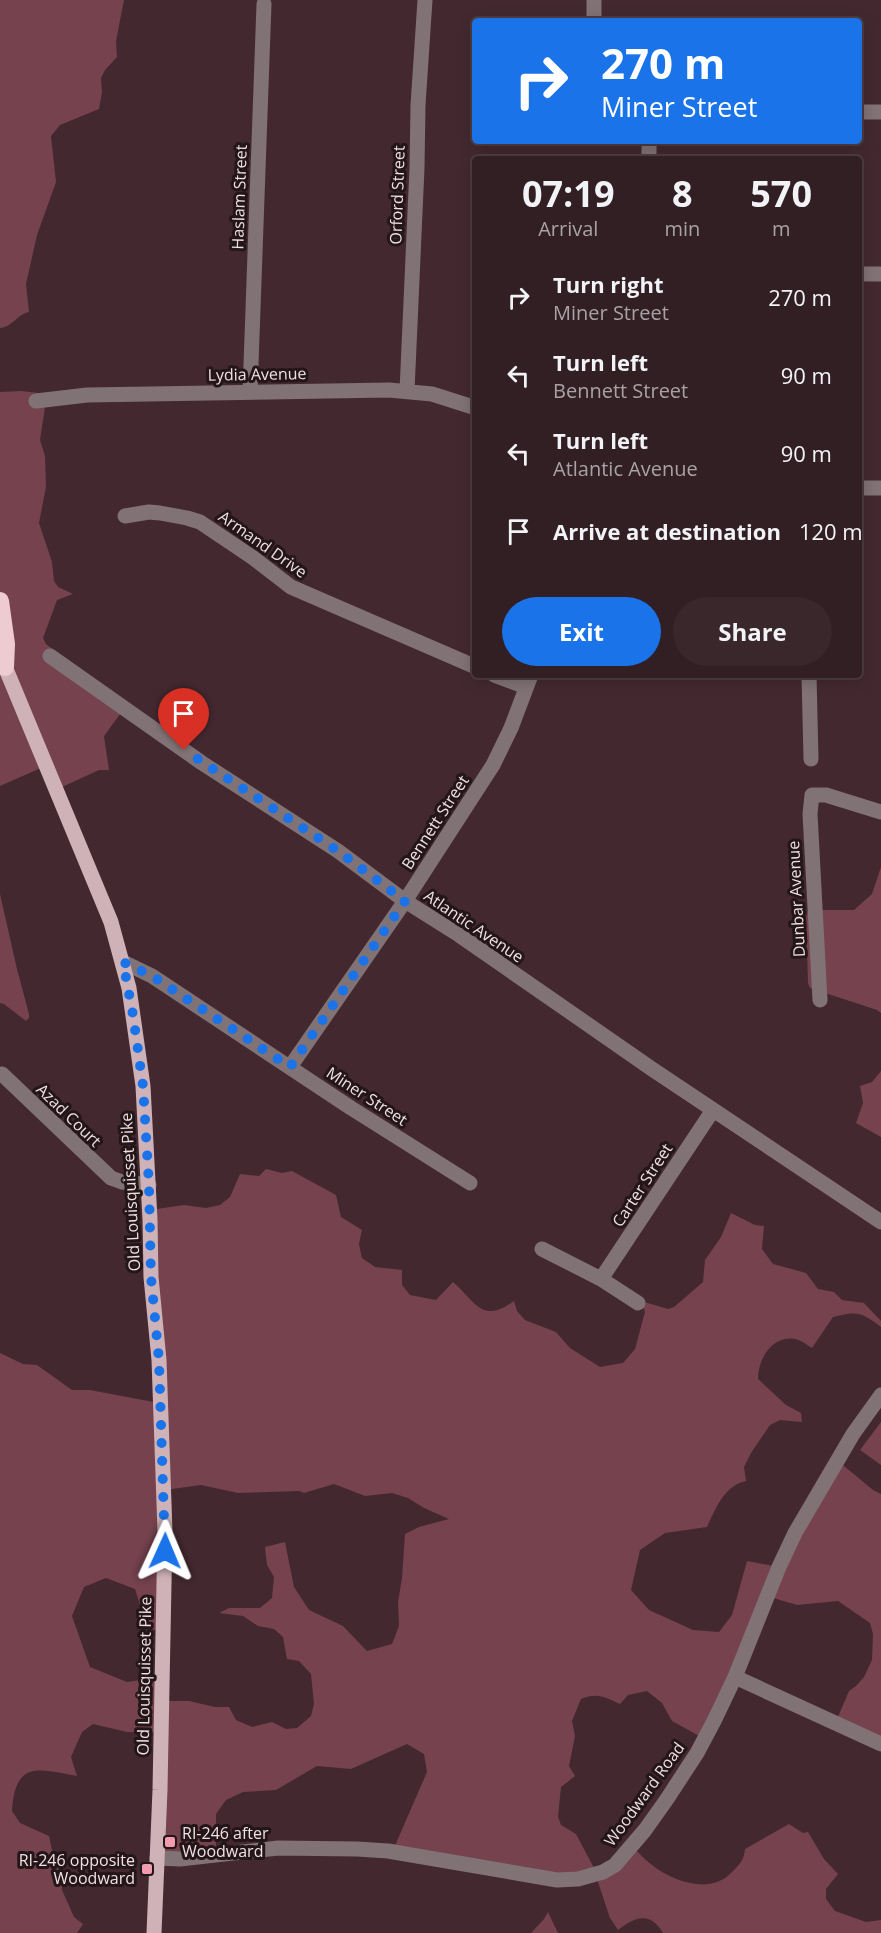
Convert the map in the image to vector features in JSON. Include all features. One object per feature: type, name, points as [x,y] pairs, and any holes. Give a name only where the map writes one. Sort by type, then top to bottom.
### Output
[{"type":"highway","points":[[0,602],[6,644],[3,661]]},
{"type":"main road","name":"Old Louisquisset Pike","points":[[3,661],[111,922],[123,962],[130,997],[143,1086],[149,1185],[151,1277],[159,1360],[165,1532],[154,1933]]},
{"type":"street","name":"Orford Street","points":[[407,391],[418,105],[425,0]]},
{"type":"street","points":[[594,0],[594,18]]},
{"type":"street","name":"Haslam Street","points":[[250,392],[264,4]]},
{"type":"street","points":[[862,112],[881,112]]},
{"type":"street","points":[[862,274],[881,274]]},
{"type":"street","name":"Lydia Avenue","points":[[36,401],[87,395],[389,390],[432,394],[472,407]]},
{"type":"street","points":[[862,488],[881,488]]},
{"type":"street","name":"Armand Drive","points":[[125,516],[149,512],[180,516],[200,522],[291,587],[472,665]]},
{"type":"street","name":"Atlantic Avenue","points":[[50,656],[202,763],[338,851],[405,901],[459,935],[713,1110],[881,1222]]},
{"type":"street","points":[[511,678],[528,681]]},
{"type":"street","points":[[809,678],[811,759]]},
{"type":"street","name":"Bennett Street","points":[[290,1067],[405,901],[494,765],[511,728],[528,681]]},
{"type":"street","name":"Dunbar Avenue","points":[[820,1000],[810,814],[812,795],[826,795],[881,812]]},
{"type":"street","name":"Miner Street","points":[[123,962],[152,976],[470,1183]]},
{"type":"street","name":"Azad Court","points":[[2,1074],[111,1178],[122,1182],[149,1185]]},
{"type":"street","name":"Carter Street","points":[[601,1279],[713,1110]]},
{"type":"street","points":[[542,1249],[601,1279],[638,1303]]},
{"type":"street","name":"Woodward Road","points":[[157,1858],[180,1859],[278,1848],[349,1848],[388,1851],[557,1880],[578,1879],[603,1872],[615,1865],[645,1830],[667,1799],[705,1737],[735,1677],[795,1533],[853,1434],[881,1395]]},
{"type":"street","points":[[735,1677],[881,1744]]},
{"type":"shaded area","points":[[0,0],[124,0],[116,41],[117,57],[101,78],[102,92],[99,109],[60,125],[51,136],[56,182],[37,235],[26,284],[29,312],[0,328]]},
{"type":"shaded area","points":[[21,391],[47,394],[40,440],[45,456],[46,487],[39,523],[52,562],[54,581],[58,587],[73,594],[57,600],[43,638],[46,644],[126,706],[104,736],[109,770],[99,770],[62,787],[50,764],[0,786],[0,392]]},
{"type":"shaded area","points":[[881,867],[881,1013],[810,988],[806,918],[808,910],[854,910],[872,894]]},
{"type":"shaded area","points":[[0,894],[29,1014],[26,1021],[0,1003]]},
{"type":"shaded area","points":[[881,1071],[881,1137],[856,1123],[863,1103],[860,1086],[872,1082]]},
{"type":"shaded area","points":[[266,1169],[282,1173],[292,1171],[336,1195],[341,1217],[362,1230],[359,1244],[362,1258],[375,1267],[402,1270],[402,1285],[410,1295],[436,1300],[453,1282],[474,1303],[486,1311],[503,1308],[514,1301],[517,1311],[525,1320],[556,1332],[570,1348],[600,1367],[623,1363],[635,1349],[645,1312],[641,1301],[668,1309],[674,1307],[703,1282],[705,1260],[721,1237],[731,1213],[755,1225],[764,1226],[762,1249],[773,1264],[806,1273],[818,1289],[834,1292],[842,1300],[864,1303],[881,1321],[881,1327],[859,1314],[833,1317],[812,1348],[802,1341],[787,1339],[773,1345],[768,1350],[761,1364],[758,1379],[786,1405],[801,1413],[802,1422],[780,1420],[770,1425],[744,1467],[746,1481],[726,1493],[717,1505],[707,1527],[665,1533],[640,1550],[631,1590],[649,1610],[693,1630],[719,1632],[732,1615],[747,1561],[779,1567],[838,1461],[881,1494],[881,1738],[837,1719],[849,1691],[864,1677],[872,1660],[873,1634],[870,1623],[838,1601],[797,1605],[770,1597],[701,1737],[672,1721],[662,1703],[647,1691],[628,1695],[620,1704],[605,1697],[581,1699],[572,1721],[575,1736],[569,1766],[575,1776],[561,1787],[558,1817],[561,1825],[576,1834],[594,1868],[617,1858],[632,1846],[649,1863],[664,1873],[694,1884],[715,1883],[724,1879],[739,1864],[745,1849],[789,1824],[803,1833],[808,1832],[824,1859],[838,1874],[826,1889],[826,1899],[835,1911],[866,1922],[881,1920],[881,1933],[663,1933],[653,1921],[642,1918],[618,1930],[610,1918],[596,1876],[573,1877],[394,1848],[427,1772],[424,1754],[407,1744],[351,1769],[317,1766],[276,1790],[243,1792],[226,1800],[216,1814],[216,1850],[163,1858],[159,1732],[127,1732],[93,1724],[82,1732],[71,1757],[77,1776],[51,1771],[31,1772],[18,1783],[12,1811],[20,1823],[49,1836],[62,1874],[62,1890],[74,1917],[83,1924],[77,1933],[0,1933],[0,1353],[23,1364],[37,1365],[72,1390],[90,1390],[159,1403],[150,1210],[184,1205],[206,1208],[220,1205],[230,1197],[240,1174],[259,1176]],"holes":[[[334,1484],[365,1496],[392,1493],[408,1498],[449,1519],[419,1527],[405,1534],[398,1602],[399,1626],[392,1644],[367,1651],[343,1626],[309,1610],[294,1587],[285,1542],[265,1547],[267,1565],[274,1577],[272,1598],[260,1608],[229,1608],[219,1613],[243,1616],[258,1626],[274,1629],[283,1637],[287,1659],[299,1661],[311,1674],[314,1704],[311,1716],[297,1728],[286,1729],[272,1722],[252,1727],[236,1720],[229,1707],[215,1707],[189,1701],[164,1701],[162,1673],[147,1679],[127,1682],[90,1667],[72,1616],[84,1587],[106,1578],[135,1589],[147,1628],[163,1632],[165,1490],[201,1485],[238,1493],[299,1491],[304,1493]]]},
{"type":"shaded area","points":[[881,1422],[881,1465],[860,1450]]},
{"type":"shaded area","points":[[548,1912],[558,1933],[531,1933],[544,1919]]},
{"type":"place","name":"RI-246 after Woodward","points":[[170,1842]]},
{"type":"place","name":"RI-246 opposite Woodward","points":[[147,1869]]},
{"type":"route","points":[[165,1551],[159,1360],[151,1277],[149,1185],[143,1086],[123,962],[152,976],[290,1067],[405,901],[338,851],[184,750]]}]
